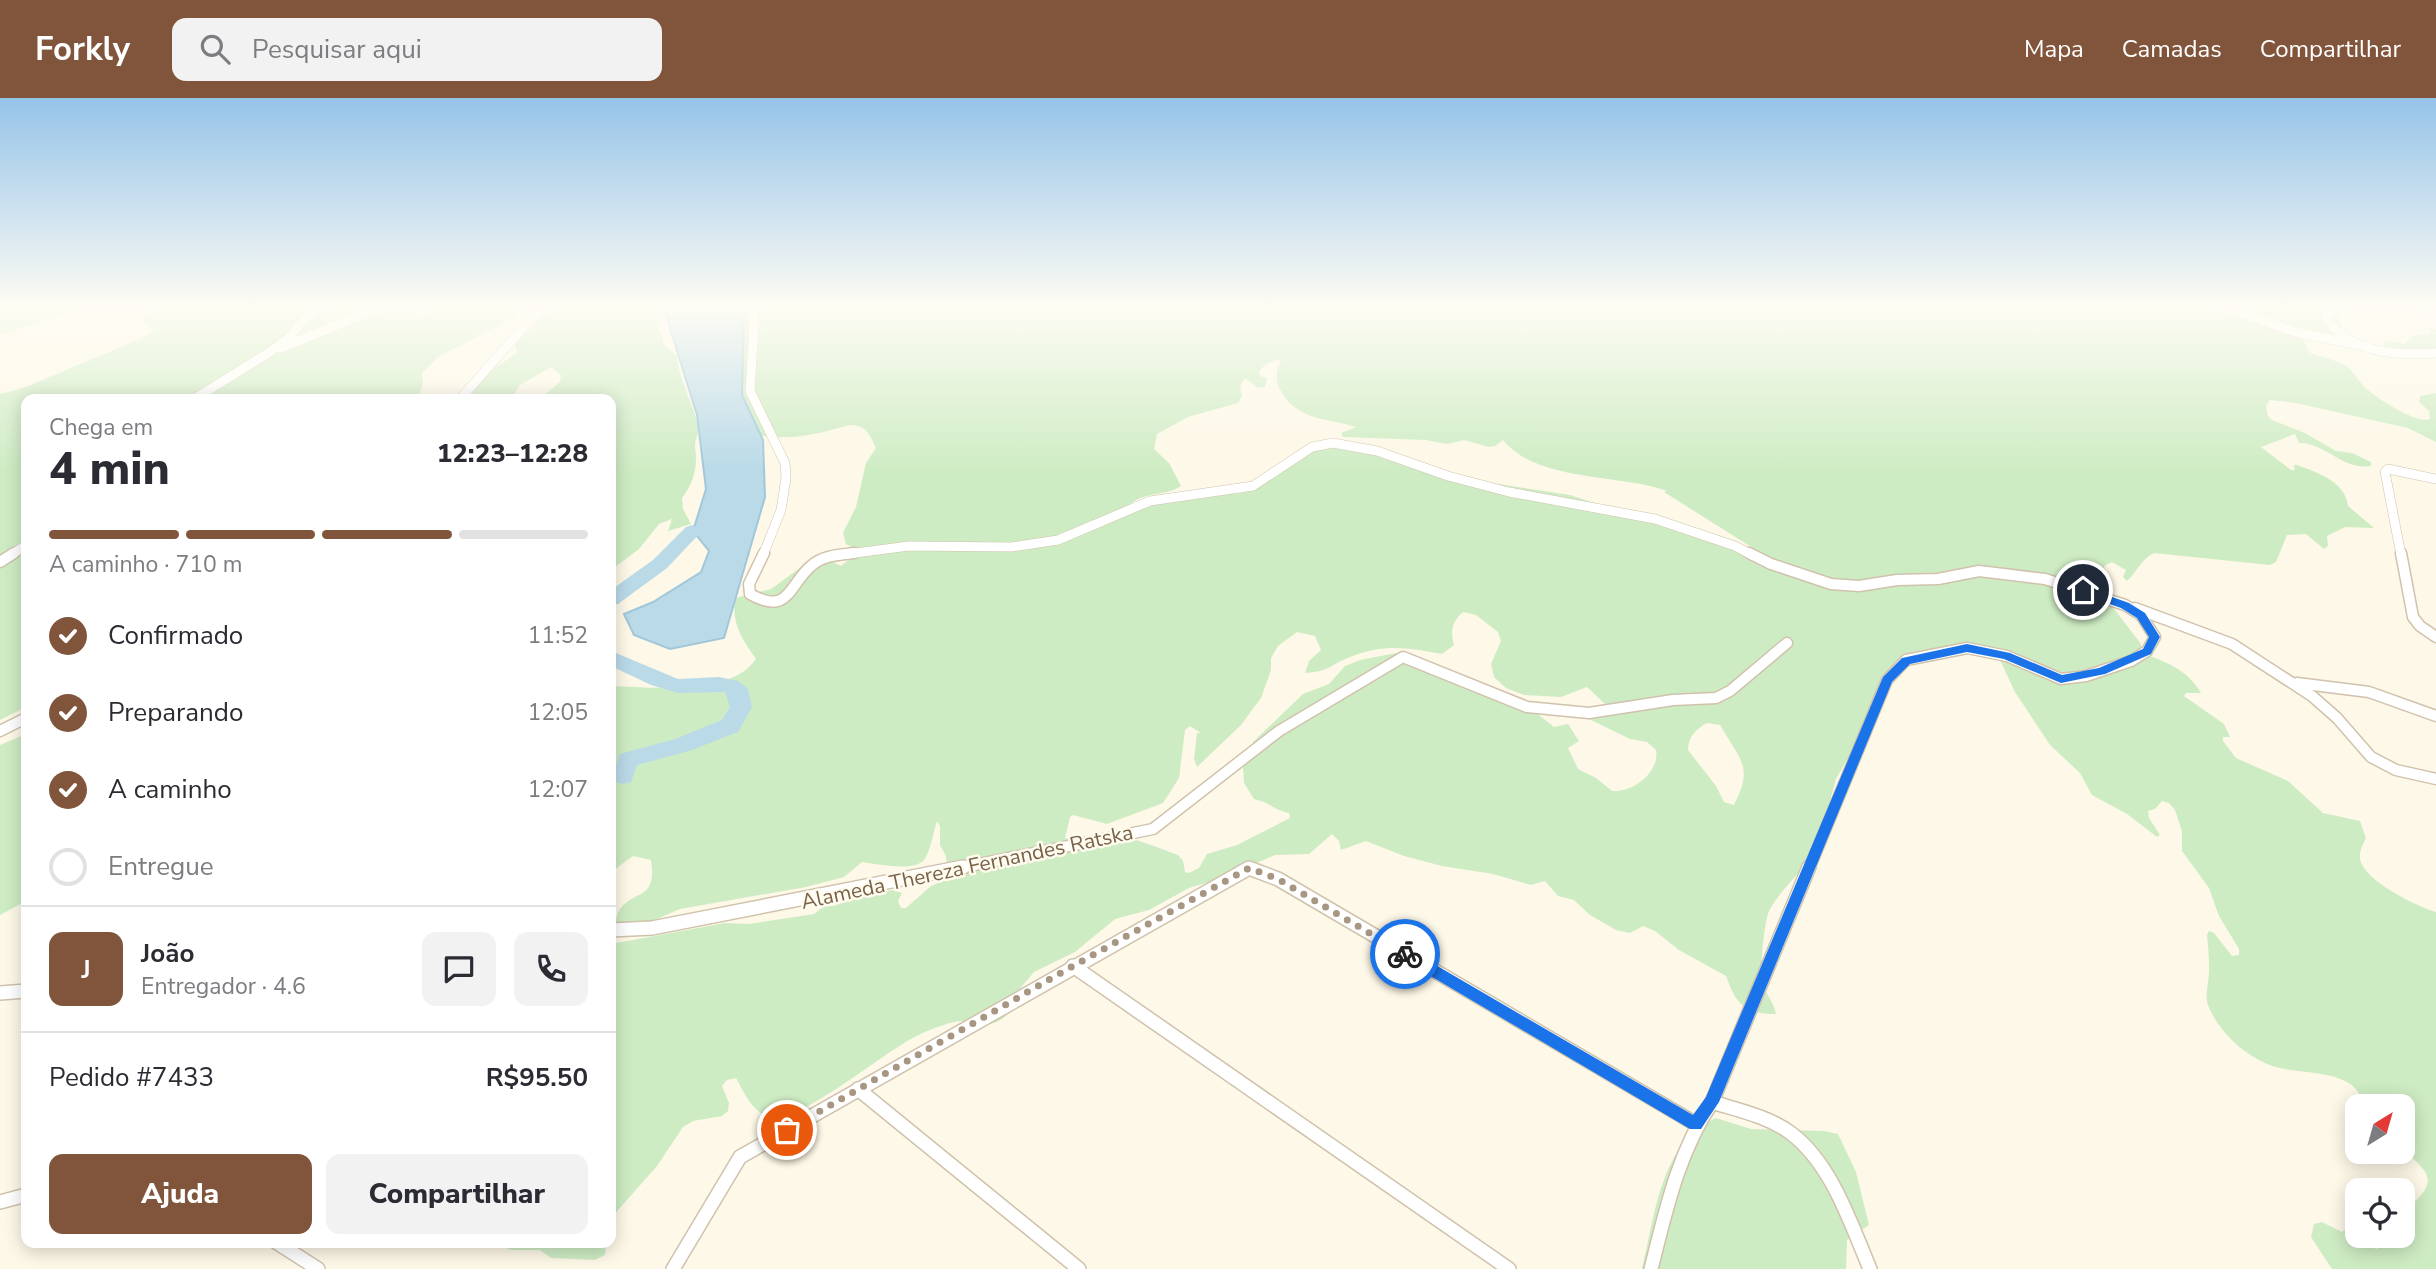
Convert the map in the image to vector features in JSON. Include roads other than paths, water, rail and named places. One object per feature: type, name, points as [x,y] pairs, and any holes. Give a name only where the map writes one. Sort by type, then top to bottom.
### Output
[{"type":"street","points":[[202,394],[256,361]]},
{"type":"street","points":[[464,394],[494,361]]},
{"type":"street","points":[[752,361],[750,391],[785,463],[787,475],[778,517],[749,584],[750,594],[764,602],[772,603],[786,598],[811,566],[828,556],[909,546],[1038,545],[1078,533],[1150,501],[1253,486],[1312,447],[1333,443],[1377,451],[1448,476],[1509,492],[1655,519],[1735,546],[1771,564],[1831,584],[1859,586],[1897,580],[1938,579],[1979,571],[2045,579],[2232,644],[2294,683],[2337,718],[2371,757],[2396,770],[2436,779]]},
{"type":"street","points":[[2436,479],[2399,470],[2388,469],[2385,472],[2413,617],[2436,638]]},
{"type":"street","points":[[0,562],[21,548]]},
{"type":"street","points":[[2125,606],[2141,615],[2155,637]]},
{"type":"street","points":[[1651,1269],[1682,1153],[1696,1124],[1712,1102],[1887,680],[1906,660],[1967,648],[2007,656],[2061,679],[2086,676],[2131,660],[2147,651],[2155,637],[2174,622]]},
{"type":"street","name":"Alameda Thereza Fernandes Ratska","points":[[616,930],[653,928],[779,905],[1153,829],[1279,731],[1403,657],[1527,707],[1589,713],[1673,700],[1716,698],[1730,691],[1787,643]]},
{"type":"street","points":[[2294,683],[2369,692],[2436,716]]},
{"type":"street","points":[[0,731],[21,720]]},
{"type":"street","points":[[673,1269],[740,1157],[1249,868],[1278,879],[1696,1124]]},
{"type":"street","points":[[1073,966],[1509,1269]]},
{"type":"street","points":[[0,993],[21,991]]},
{"type":"street","points":[[858,1089],[1079,1269]]},
{"type":"street","points":[[1712,1102],[1792,1134],[1821,1168],[1852,1223],[1870,1269]]},
{"type":"street","points":[[0,1202],[21,1196]]},
{"type":"street","points":[[285,1248],[318,1269]]},
{"type":"water","points":[[680,361],[743,361],[742,395],[763,440],[765,497],[724,638],[670,649],[634,635],[624,614],[653,602],[701,572],[709,551],[693,531],[706,489],[697,415]]},
{"type":"waterway","points":[[616,595],[660,564],[693,531]]},
{"type":"waterway","points":[[616,660],[669,684],[688,687],[719,684],[731,686],[737,689],[741,707],[730,726],[681,745],[628,760],[623,776]]}]
